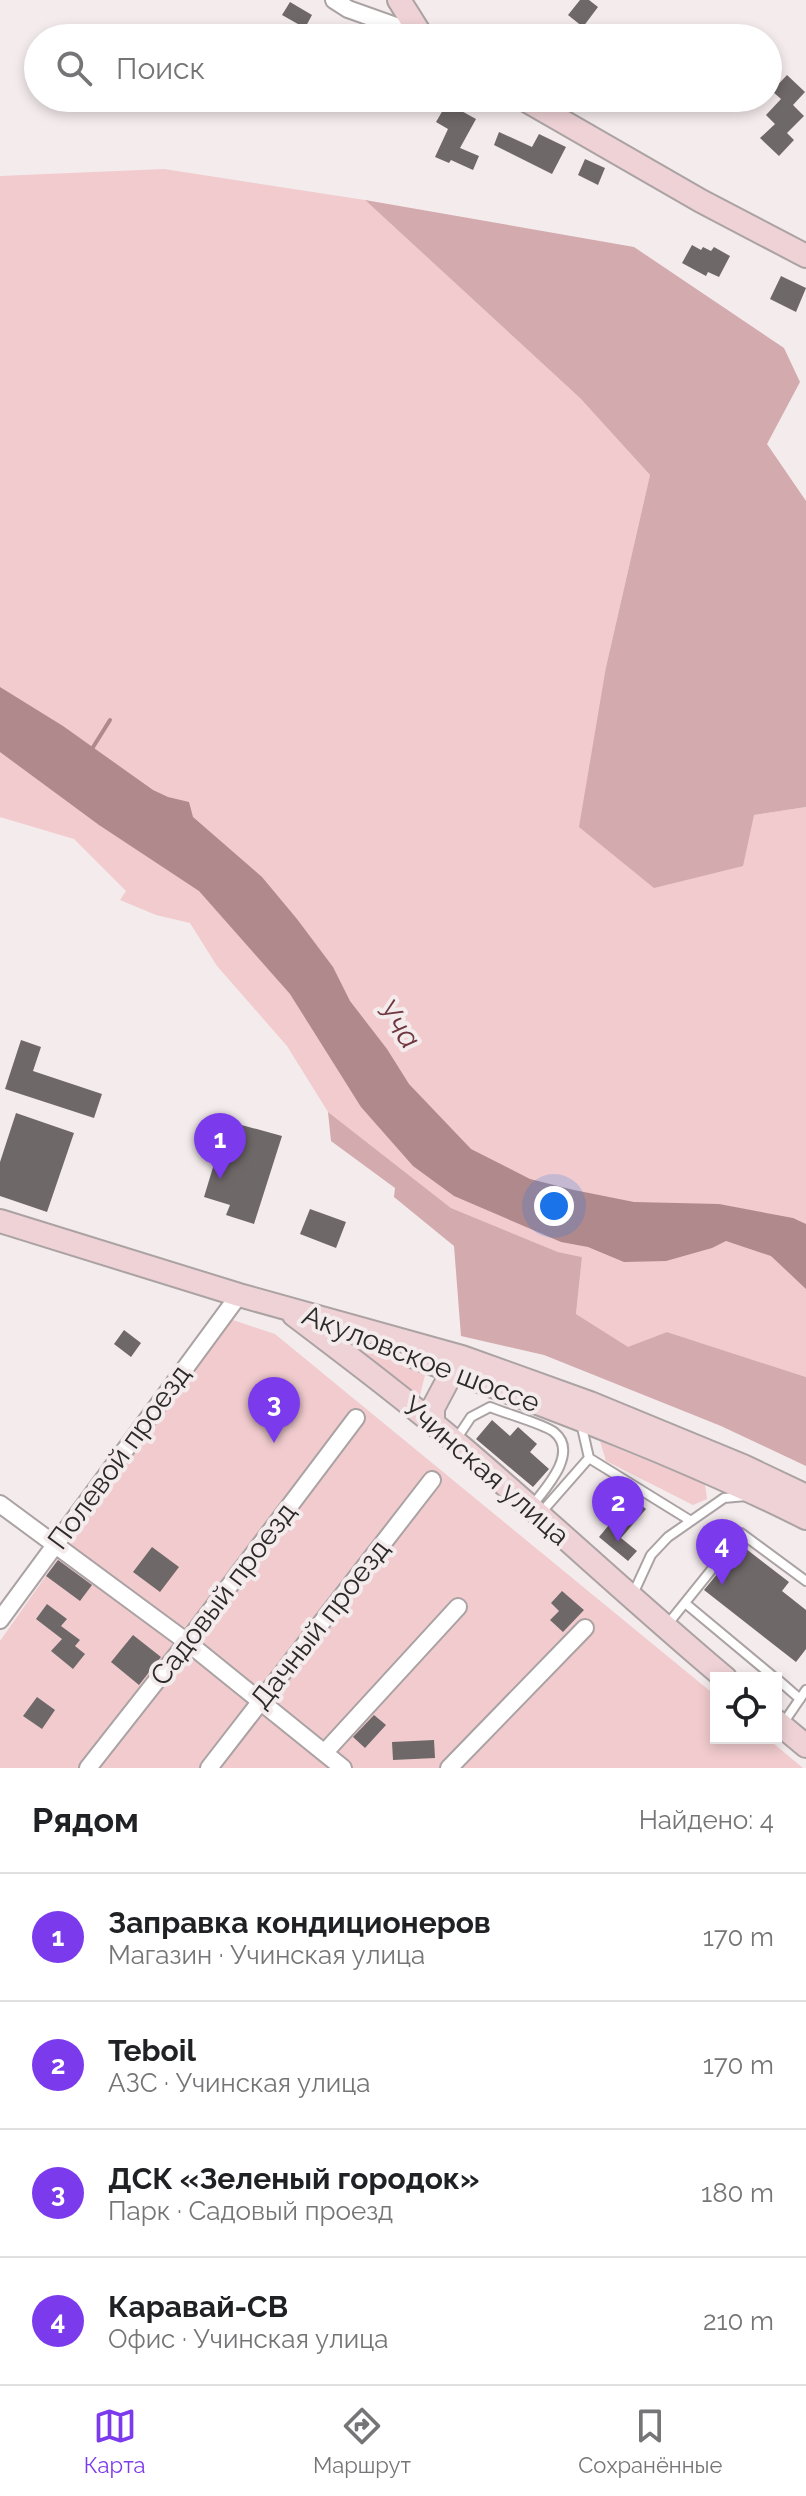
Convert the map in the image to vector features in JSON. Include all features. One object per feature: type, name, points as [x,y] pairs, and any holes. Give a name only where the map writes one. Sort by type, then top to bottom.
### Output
[{"type":"main road","points":[[399,0],[416,24]]},
{"type":"main road","points":[[546,112],[701,201],[806,256]]},
{"type":"main road","name":"Учинская улица","points":[[0,1221],[283,1307],[455,1441],[718,1672]]},
{"type":"main road","name":"Акуловское шоссе","points":[[283,1307],[457,1364],[590,1403],[743,1466],[806,1496]]},
{"type":"main road","points":[[433,1423],[433,1408],[457,1364]]},
{"type":"main road","name":"Акуловское шоссе","points":[[457,1364],[806,1518]]},
{"type":"main road","points":[[782,1726],[806,1746]]},
{"type":"street","points":[[334,0],[348,9],[390,24]]},
{"type":"street","name":"Полевой проезд","points":[[0,1620],[239,1295]]},
{"type":"street","name":"Садовый проезд","points":[[88,1768],[356,1418]]},
{"type":"street","name":"Дачный проезд","points":[[209,1768],[432,1480]]},
{"type":"street","points":[[0,1504],[187,1642],[343,1768]]},
{"type":"street","points":[[325,1752],[458,1607]]},
{"type":"street","points":[[449,1768],[585,1628]]},
{"type":"lane","points":[[455,1441],[471,1417],[490,1407],[554,1432],[561,1442],[562,1458],[556,1476],[534,1512]]},
{"type":"lane","points":[[580,1418],[589,1458],[691,1521]]},
{"type":"lane","points":[[534,1512],[589,1458]]},
{"type":"lane","points":[[631,1598],[651,1555],[668,1537],[724,1498],[759,1495]]},
{"type":"lane","points":[[666,1627],[741,1533],[806,1581]]},
{"type":"lane","points":[[685,1603],[769,1672]]},
{"type":"lane","points":[[782,1683],[800,1699]]},
{"type":"lane","points":[[782,1720],[806,1690]]},
{"type":"shaded area","points":[[164,169],[365,200],[580,398],[650,475],[606,667],[754,815],[806,807],[806,1377],[667,1332],[628,1348],[576,1314],[582,1257],[558,1252],[451,1208],[328,1112],[287,1046],[217,966],[190,923],[156,915],[120,900],[126,891],[74,839],[0,817],[0,176]]},
{"type":"shaded area","points":[[365,200],[634,247],[784,348],[800,382],[767,444],[806,501],[806,807],[754,815],[743,866],[654,888],[579,827],[606,667],[650,475],[580,398]]},
{"type":"shaded area","points":[[0,687],[63,726],[153,790],[189,802],[193,817],[262,877],[297,919],[333,967],[350,1001],[409,1084],[471,1149],[530,1179],[574,1190],[634,1202],[719,1204],[793,1218],[806,1224],[806,1289],[771,1256],[726,1241],[666,1261],[624,1262],[588,1247],[561,1242],[454,1196],[413,1166],[361,1107],[290,994],[199,891],[99,825],[0,752]]},
{"type":"shaded area","points":[[328,1112],[451,1208],[558,1252],[582,1257],[576,1314],[628,1347],[667,1332],[806,1377],[806,1466],[721,1426],[544,1355],[461,1336],[454,1246],[394,1197],[395,1188],[331,1141]]},
{"type":"shaded area","points":[[227,1318],[275,1334],[710,1691],[710,1744],[774,1744],[803,1768],[0,1768],[0,1641]]},
{"type":"shaded area","points":[[324,1328],[427,1367],[419,1399]]},
{"type":"shaded area","points":[[600,1441],[705,1484],[707,1499],[693,1505],[606,1461]]},
{"type":"building","points":[[580,0],[589,0],[598,7],[585,24],[579,24],[568,15]]},
{"type":"building","points":[[290,2],[312,15],[307,24],[298,24],[282,15]]},
{"type":"building","points":[[787,75],[805,92],[793,105],[804,116],[787,133],[794,140],[779,156],[760,138],[775,124],[766,115],[769,112],[782,112],[782,80]]},
{"type":"building","points":[[442,112],[463,112],[476,119],[460,148],[479,156],[473,170],[435,157],[448,129],[436,122]]},
{"type":"building","points":[[499,132],[532,147],[539,134],[566,147],[552,174],[494,145]]},
{"type":"building","points":[[585,159],[605,168],[598,185],[578,175]]},
{"type":"building","points":[[692,245],[711,251],[714,247],[730,256],[719,277],[708,272],[706,276],[682,263]]},
{"type":"building","points":[[781,276],[806,288],[796,312],[770,299]]},
{"type":"building","points":[[21,1040],[41,1047],[33,1071],[102,1094],[94,1118],[5,1089]]},
{"type":"building","points":[[16,1113],[74,1133],[47,1212],[0,1196],[0,1162]]},
{"type":"building","points":[[227,1121],[282,1136],[254,1224],[226,1215],[230,1205],[204,1197]]},
{"type":"building","points":[[310,1209],[346,1222],[336,1248],[300,1234]]},
{"type":"building","points":[[124,1330],[141,1343],[131,1357],[114,1344]]},
{"type":"building","points":[[492,1420],[510,1436],[518,1427],[537,1444],[530,1452],[549,1469],[533,1487],[476,1439]]},
{"type":"building","points":[[632,1497],[646,1509],[621,1538],[637,1551],[628,1561],[599,1537]]},
{"type":"building","points":[[741,1545],[789,1582],[782,1591],[806,1610],[806,1649],[796,1662],[704,1590]]},
{"type":"building","points":[[152,1547],[179,1567],[160,1592],[133,1572]]},
{"type":"building","points":[[58,1560],[92,1585],[80,1601],[46,1576]]},
{"type":"building","points":[[562,1591],[584,1610],[563,1632],[550,1620],[559,1611],[551,1603]]},
{"type":"building","points":[[47,1604],[67,1619],[61,1626],[80,1640],[75,1646],[85,1654],[73,1669],[51,1651],[62,1639],[36,1619]]},
{"type":"building","points":[[133,1635],[161,1657],[139,1685],[111,1662]]},
{"type":"building","points":[[37,1697],[55,1710],[42,1729],[23,1716]]},
{"type":"building","points":[[374,1715],[386,1725],[365,1748],[353,1737]]},
{"type":"building","points":[[434,1740],[435,1758],[393,1760],[392,1742]]},
{"type":"waterway","points":[[90,752],[110,720]]},
{"type":"place","name":"Заправка кондиционеров","points":[[220,1179]]},
{"type":"place","name":"ДСК «Зеленый городок»","points":[[274,1443]]},
{"type":"place","name":"Teboil","points":[[618,1542]]},
{"type":"place","name":"Каравай-СВ","points":[[722,1585]]},
{"type":"water label","name":"Уча","points":[[399,1024]]}]
